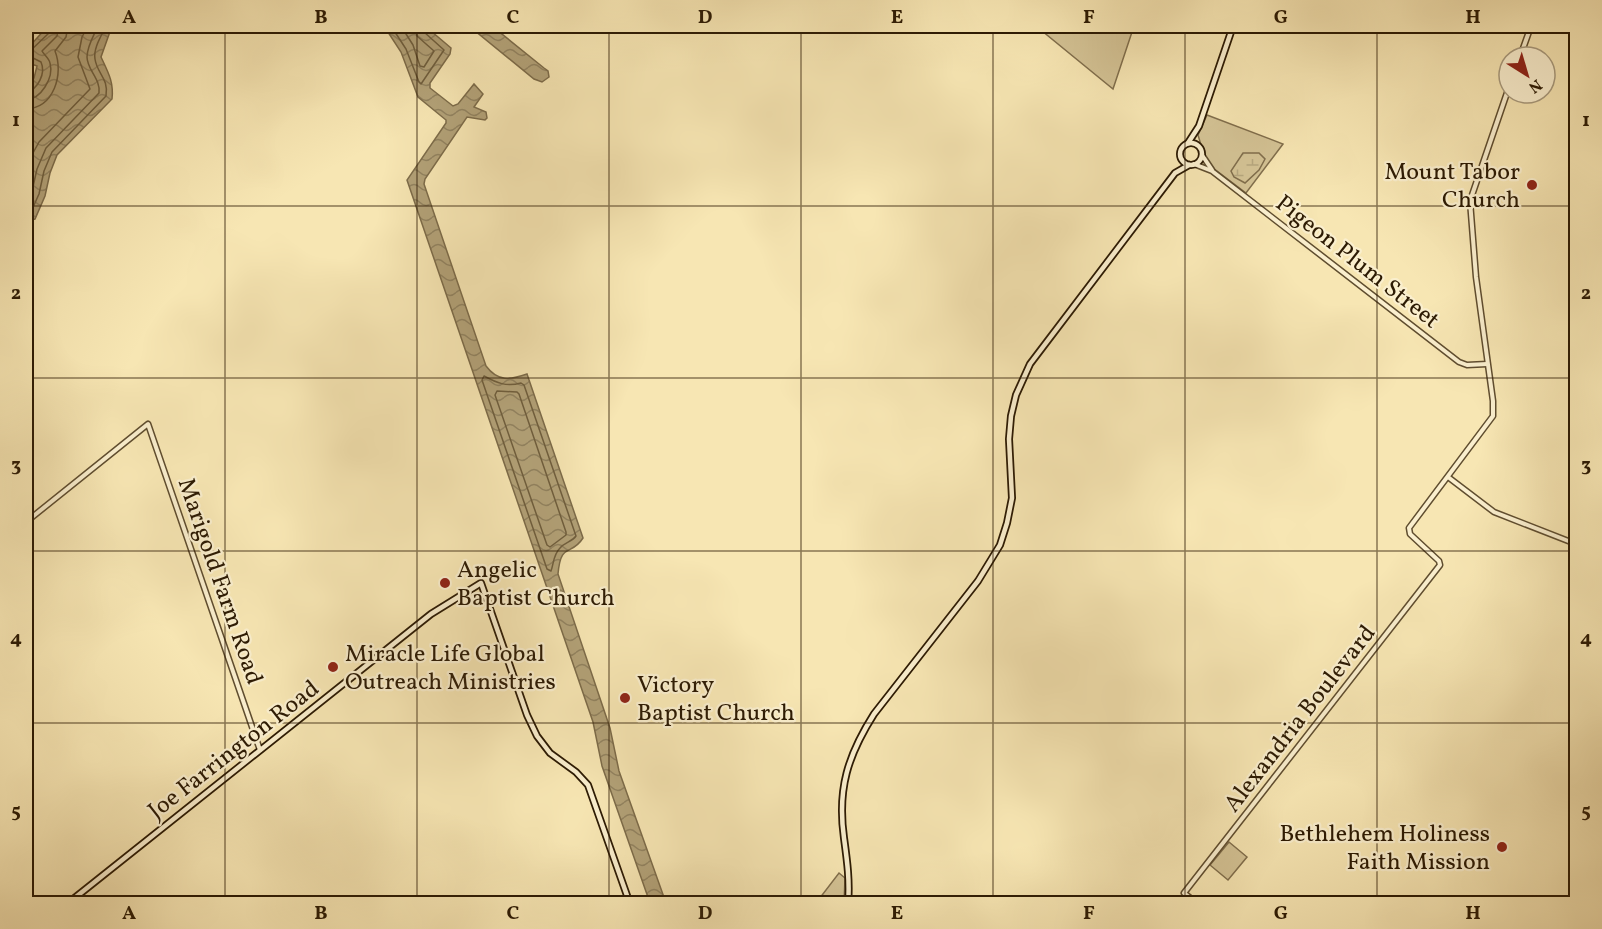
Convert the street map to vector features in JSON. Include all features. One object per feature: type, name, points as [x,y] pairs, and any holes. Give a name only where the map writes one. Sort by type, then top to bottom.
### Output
[{"type":"main road","points":[[848,903],[848,867],[842,797],[847,770],[855,746],[874,714],[978,581],[997,552],[1007,524],[1012,498],[1009,439],[1016,395],[1030,364],[1175,173],[1180,149],[1197,133],[1233,26]]},
{"type":"main road","points":[[1175,173],[1199,160],[1202,155],[1197,133]]},
{"type":"main road","points":[[1188,143],[1199,147]]},
{"type":"main road","points":[[1180,157],[1183,162],[1192,164]]},
{"type":"main road","name":"Joe Farrington Road","points":[[68,903],[431,614],[482,583],[531,725],[550,753],[576,772],[588,785],[630,903]]},
{"type":"street","points":[[1524,45],[1531,26]]},
{"type":"street","points":[[1503,105],[1470,201],[1474,259],[1493,401],[1493,416],[1448,476],[1494,512],[1576,544]]},
{"type":"street","name":"Pigeon Plum Street","points":[[1202,155],[1212,171]]},
{"type":"street","name":"Pigeon Plum Street","points":[[1192,164],[1212,171],[1459,362],[1465,365],[1488,364]]},
{"type":"street","name":"Marigold Farm Road","points":[[26,522],[148,424],[260,750]]},
{"type":"street","name":"Alexandria Boulevard","points":[[1198,903],[1184,893],[1440,564],[1415,540],[1409,528],[1448,476]]},
{"type":"green space","points":[[1036,26],[1134,26],[1113,89]]},
{"type":"green space","points":[[1207,115],[1283,144],[1246,193],[1213,168],[1204,155],[1198,135]]},
{"type":"green space","points":[[1243,153],[1259,153],[1265,159],[1259,170],[1245,183],[1234,177],[1231,171]]},
{"type":"green space","points":[[1229,842],[1247,857],[1228,880],[1210,865]]},
{"type":"green space","points":[[839,873],[845,878],[844,903],[816,903]]},
{"type":"water","points":[[48,26],[112,26],[101,57],[111,82],[112,99],[57,155],[45,196],[35,219],[26,221],[26,89],[34,78],[37,66],[26,62],[26,50]]},
{"type":"water","points":[[384,26],[425,26],[451,48],[450,54],[430,83],[430,88],[453,106],[458,104],[474,84],[483,94],[474,107],[486,112],[487,118],[485,120],[467,117],[425,179],[424,184],[486,366],[495,375],[505,378],[527,374],[583,538],[579,544],[561,557],[558,574],[610,728],[619,771],[666,903],[650,903],[602,766],[593,722],[407,180],[446,120],[418,97],[401,52]]},
{"type":"water","points":[[469,26],[492,26],[548,71],[549,77],[542,82],[534,79]]},
{"type":"place","name":"Mount Tabor Church","points":[[1532,185]]},
{"type":"place","name":"Angelic Baptist Church","points":[[445,583]]},
{"type":"place","name":"Miracle Life Global Outreach Ministries","points":[[333,667]]},
{"type":"place","name":"Victory Baptist Church","points":[[625,698]]},
{"type":"place","name":"Bethlehem Holiness Faith Mission","points":[[1502,847]]}]
